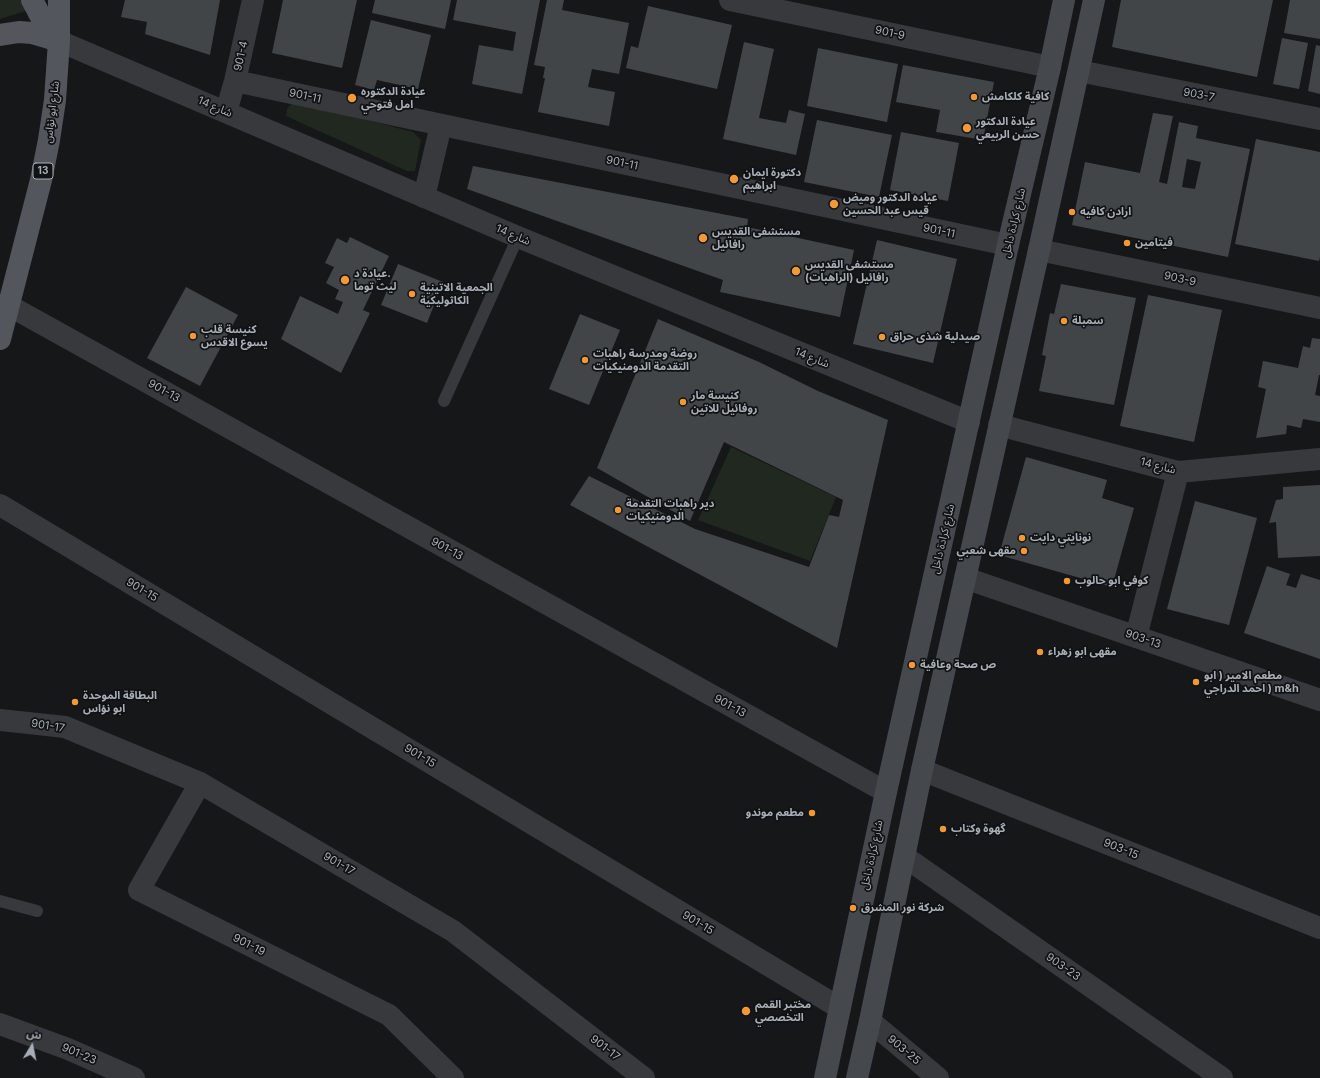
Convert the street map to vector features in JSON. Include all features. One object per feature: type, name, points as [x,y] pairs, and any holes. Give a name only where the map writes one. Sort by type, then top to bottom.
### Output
[{"type":"main road","points":[[32,0],[42,19],[59,41]]},
{"type":"main road","name":"شارع ابو نؤاس","points":[[0,339],[41,180],[49,140],[55,100],[59,41],[59,0]]},
{"type":"main road","name":"شارع كرادة داخل","points":[[825,1078],[886,792],[1064,0]]},
{"type":"main road","points":[[857,1078],[922,770],[1094,0]]},
{"type":"main road","points":[[0,35],[19,32],[32,33],[59,41]]},
{"type":"street","name":"901-4","points":[[226,112],[235,81],[253,0]]},
{"type":"street","name":"901-9","points":[[730,0],[1050,67]]},
{"type":"street","name":"شارع 14","points":[[59,41],[518,237],[969,422]]},
{"type":"street","name":"903-7","points":[[1079,71],[1320,119]]},
{"type":"street","name":"901-11","points":[[235,81],[1008,245]]},
{"type":"street","points":[[424,197],[441,125]]},
{"type":"street","name":"903-9","points":[[1039,250],[1320,308]]},
{"type":"street","name":"901-13","points":[[8,305],[886,792]]},
{"type":"street","name":"شارع 14","points":[[1000,425],[1178,472],[1320,459]]},
{"type":"street","points":[[1136,637],[1178,472]]},
{"type":"street","name":"901-15","points":[[0,504],[840,1008]]},
{"type":"street","name":"903-13","points":[[965,578],[1320,700]]},
{"type":"street","name":"901-17","points":[[0,720],[65,727],[200,783],[453,931],[644,1078]]},
{"type":"street","name":"903-15","points":[[922,770],[1320,928]]},
{"type":"street","name":"901-19","points":[[200,783],[139,890],[389,1015],[453,1078]]},
{"type":"street","name":"903-23","points":[[905,856],[1222,1078]]},
{"type":"street","name":"903-25","points":[[870,1021],[938,1078]]},
{"type":"street","name":"901-23","points":[[0,1024],[68,1049],[134,1078]]},
{"type":"lane","points":[[444,401],[518,237]]},
{"type":"lane","points":[[0,901],[36,911]]},
{"type":"shaded area","points":[[0,0],[26,0],[29,10],[0,19]]},
{"type":"shaded area","points":[[294,101],[413,132],[421,140],[415,171],[407,171],[286,116],[287,109]]},
{"type":"shaded area","points":[[731,447],[836,497],[810,561],[698,520]]},
{"type":"building","points":[[125,0],[220,0],[210,55],[145,34],[147,22],[121,17]]},
{"type":"building","points":[[283,0],[357,0],[342,68],[272,53]]},
{"type":"building","points":[[375,0],[451,0],[445,29],[372,13]]},
{"type":"building","points":[[457,0],[540,0],[522,94],[472,84],[479,45],[513,51],[516,32],[453,20]]},
{"type":"building","points":[[547,0],[564,0],[562,10],[629,23],[619,74],[592,69],[588,87],[615,92],[609,126],[538,112],[545,78],[543,78],[545,67],[534,65]]},
{"type":"building","points":[[1121,0],[1273,0],[1257,77],[1112,47]]},
{"type":"building","points":[[1290,0],[1320,0],[1320,39],[1284,33]]},
{"type":"building","points":[[648,6],[732,25],[717,89],[626,68],[631,46],[638,48]]},
{"type":"building","points":[[371,20],[431,35],[418,89],[377,80],[374,90],[355,85]]},
{"type":"building","points":[[1282,38],[1308,43],[1299,89],[1273,84]]},
{"type":"building","points":[[744,42],[774,49],[759,118],[786,123],[789,110],[805,114],[796,155],[723,139]]},
{"type":"building","points":[[1316,45],[1320,46],[1320,94],[1308,91]]},
{"type":"building","points":[[818,48],[898,64],[887,122],[807,106]]},
{"type":"building","points":[[903,65],[994,82],[983,140],[936,132],[940,110],[896,102]]},
{"type":"building","points":[[1153,113],[1173,116],[1159,182],[1167,184],[1179,122],[1198,126],[1196,138],[1250,149],[1228,257],[1072,225],[1085,162],[1140,173]],"holes":[[[1187,159],[1201,162],[1195,189],[1182,187]]]},
{"type":"building","points":[[817,120],[892,135],[879,197],[804,182]]},
{"type":"building","points":[[901,132],[959,143],[948,201],[890,190]]},
{"type":"building","points":[[1256,139],[1320,152],[1319,261],[1235,244]]},
{"type":"building","name":"مستشفى القديس رافائيل","points":[[473,166],[748,219],[747,227],[854,250],[840,317],[720,292],[723,280],[467,189]]},
{"type":"building","points":[[350,237],[389,256],[363,310],[370,313],[341,373],[281,339],[300,296],[338,314],[343,302],[335,299],[339,290],[326,283],[334,267],[325,263],[337,238],[347,243]]},
{"type":"building","points":[[877,240],[957,259],[933,363],[853,344]]},
{"type":"building","name":"الجمعية الاتينية الكاثوليكية","points":[[398,264],[443,282],[427,323],[381,305]]},
{"type":"building","points":[[1061,284],[1136,298],[1114,405],[1039,391],[1046,356],[1042,355],[1050,313],[1054,314]]},
{"type":"building","name":"كنيسة قلب يسوع الاقدس","points":[[186,287],[238,315],[200,386],[147,358]]},
{"type":"building","points":[[1148,295],[1222,310],[1194,442],[1120,426]]},
{"type":"building","name":"روضة ومدرسة راهبات التقدمة الدومنيكيات","points":[[580,314],[620,330],[589,405],[549,389]]},
{"type":"building","name":"دير راهبات التقدمة الدومنيكيات","points":[[658,319],[759,362],[818,391],[888,420],[837,648],[570,505],[589,476],[695,529],[809,567],[829,515],[839,517],[843,500],[724,442],[690,521],[597,468]]},
{"type":"building","points":[[1312,338],[1320,339],[1320,375],[1315,395],[1320,396],[1320,422],[1303,419],[1301,428],[1287,425],[1286,434],[1256,438],[1266,389],[1258,387],[1263,361],[1298,368],[1303,346],[1310,348]]},
{"type":"building","points":[[1026,457],[1107,480],[1102,498],[1134,508],[1112,587],[999,555]]},
{"type":"building","points":[[1320,485],[1320,556],[1278,558],[1276,522],[1269,523],[1276,500],[1283,499],[1283,487]]},
{"type":"building","points":[[1195,501],[1257,518],[1229,625],[1167,609]]},
{"type":"building","points":[[1267,566],[1290,574],[1286,585],[1296,588],[1301,574],[1320,580],[1320,659],[1244,633]]},
{"type":"place","name":"كافية كلكامش","points":[[974,97]]},
{"type":"place","name":"عيادة الدكتوره امل فتوحي","points":[[352,98]]},
{"type":"place","name":"عيادة الدكتور حسن الربيعي","points":[[967,128]]},
{"type":"place","name":"دكتورة ايمان ابراهيم","points":[[734,179]]},
{"type":"place","name":"عياده الدكتور وميض قيس عبد الحسين","points":[[834,204]]},
{"type":"place","name":"ارادن كافيه","points":[[1072,212]]},
{"type":"place","name":"مستشفى القديس رافائيل","points":[[703,238]]},
{"type":"place","name":"فيتامين","points":[[1127,243]]},
{"type":"place","name":"مستشفى القديس رافائيل (الراهبات)","points":[[796,271]]},
{"type":"place","name":"عيادة د. ليث توما","points":[[345,280]]},
{"type":"place","name":"الجمعية الاتينية الكاثوليكية","points":[[412,294]]},
{"type":"place","name":"سمبلة","points":[[1064,321]]},
{"type":"place","name":"كنيسة قلب يسوع الاقدس","points":[[193,336]]},
{"type":"place","name":"صيدلية شذى حراق","points":[[882,337]]},
{"type":"place","name":"روضة ومدرسة راهبات التقدمة الدومنيكيات","points":[[585,360]]},
{"type":"place","name":"كنيسة مار روفائيل للاتين","points":[[683,402]]},
{"type":"place","name":"دير راهبات التقدمة الدومنيكيات","points":[[618,510]]},
{"type":"place","name":"نونايتي دايت","points":[[1022,538]]},
{"type":"place","name":"مقهى شعبي","points":[[1024,551]]},
{"type":"place","name":"كوفي ابو حالوب","points":[[1067,581]]},
{"type":"place","name":"مقهى ابو زهراء","points":[[1040,652]]},
{"type":"place","name":"ص صحة وعافية","points":[[912,665]]},
{"type":"place","name":"مطعم الامير ( ابو احمد الدراجي ) m&h","points":[[1196,682]]},
{"type":"place","name":"البطاقة الموحدة ابو نؤاس","points":[[75,702]]},
{"type":"place","name":"مطعم موندو","points":[[812,813]]},
{"type":"place","name":"گهوة وكتاب","points":[[943,829]]},
{"type":"place","name":"شركة نور المشرق","points":[[853,908]]},
{"type":"place","name":"مختبر القمم التخصصي","points":[[746,1011]]}]
